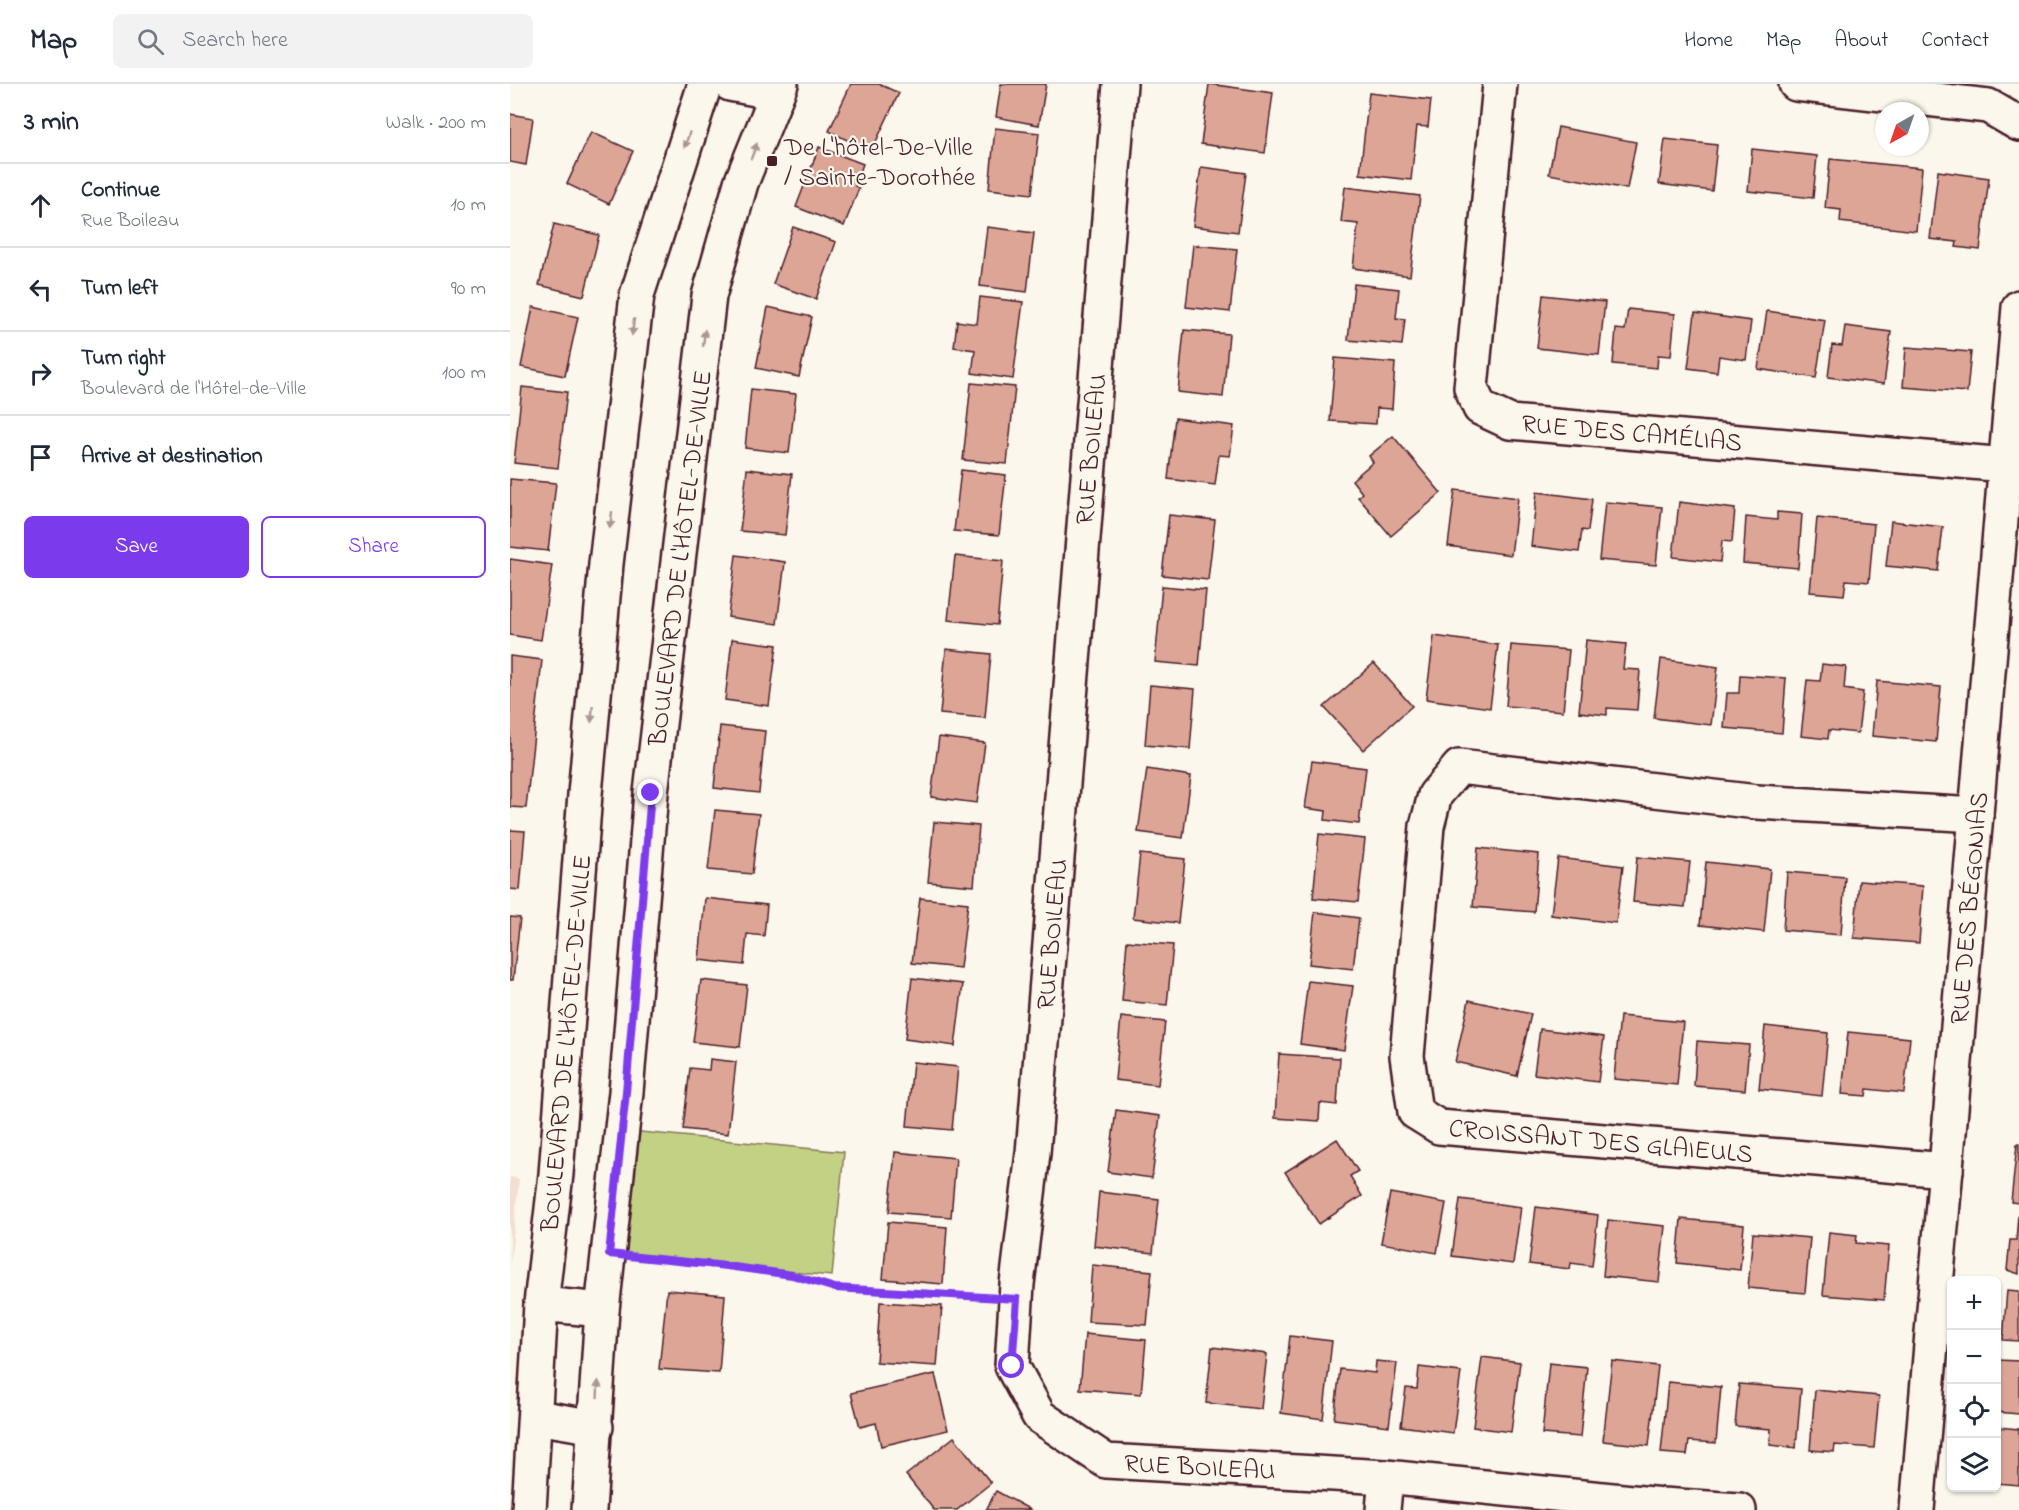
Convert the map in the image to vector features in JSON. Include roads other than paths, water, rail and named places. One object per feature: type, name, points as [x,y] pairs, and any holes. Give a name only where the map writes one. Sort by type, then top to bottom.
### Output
[{"type":"street","name":"BOULEVARD DE L'HÔTEL-DE-VILLE","points":[[529,1510],[541,1304],[556,1174],[585,794],[606,564],[637,295],[705,84]]},
{"type":"street","points":[[730,84],[779,89]]},
{"type":"street","name":"RUE BOILEAU","points":[[1119,84],[1034,1141],[1012,1366],[1039,1416],[1106,1461],[1386,1477],[1662,1505],[1740,1510]]},
{"type":"street","name":"RUE DES CAMÉLIAS","points":[[1500,84],[1471,388],[1480,408],[1510,422],[2006,465]]},
{"type":"street","points":[[1796,84],[1988,106],[2019,124]]},
{"type":"street","name":"BOULEVARD DE L'HÔTEL-DE-VILLE","points":[[589,1510],[602,1310],[626,1092],[651,793],[677,589],[709,296],[741,183],[779,89]]},
{"type":"street","name":"RUE DES BÉGONIAS","points":[[1917,1510],[2019,307]]},
{"type":"street","name":"CROISSANT DES GLAIEULS","points":[[1946,1170],[1439,1127],[1415,1112],[1407,1056],[1427,826],[1435,795],[1459,767],[1757,802],[1976,815]]},
{"type":"street","points":[[541,1304],[602,1310]]},
{"type":"street","points":[[536,1418],[596,1427]]},
{"type":"street","points":[[1383,1510],[1386,1477]]},
{"type":"place","name":"De L'hôtel-De-Ville / Sainte-Dorothée","points":[[772,161]]}]
